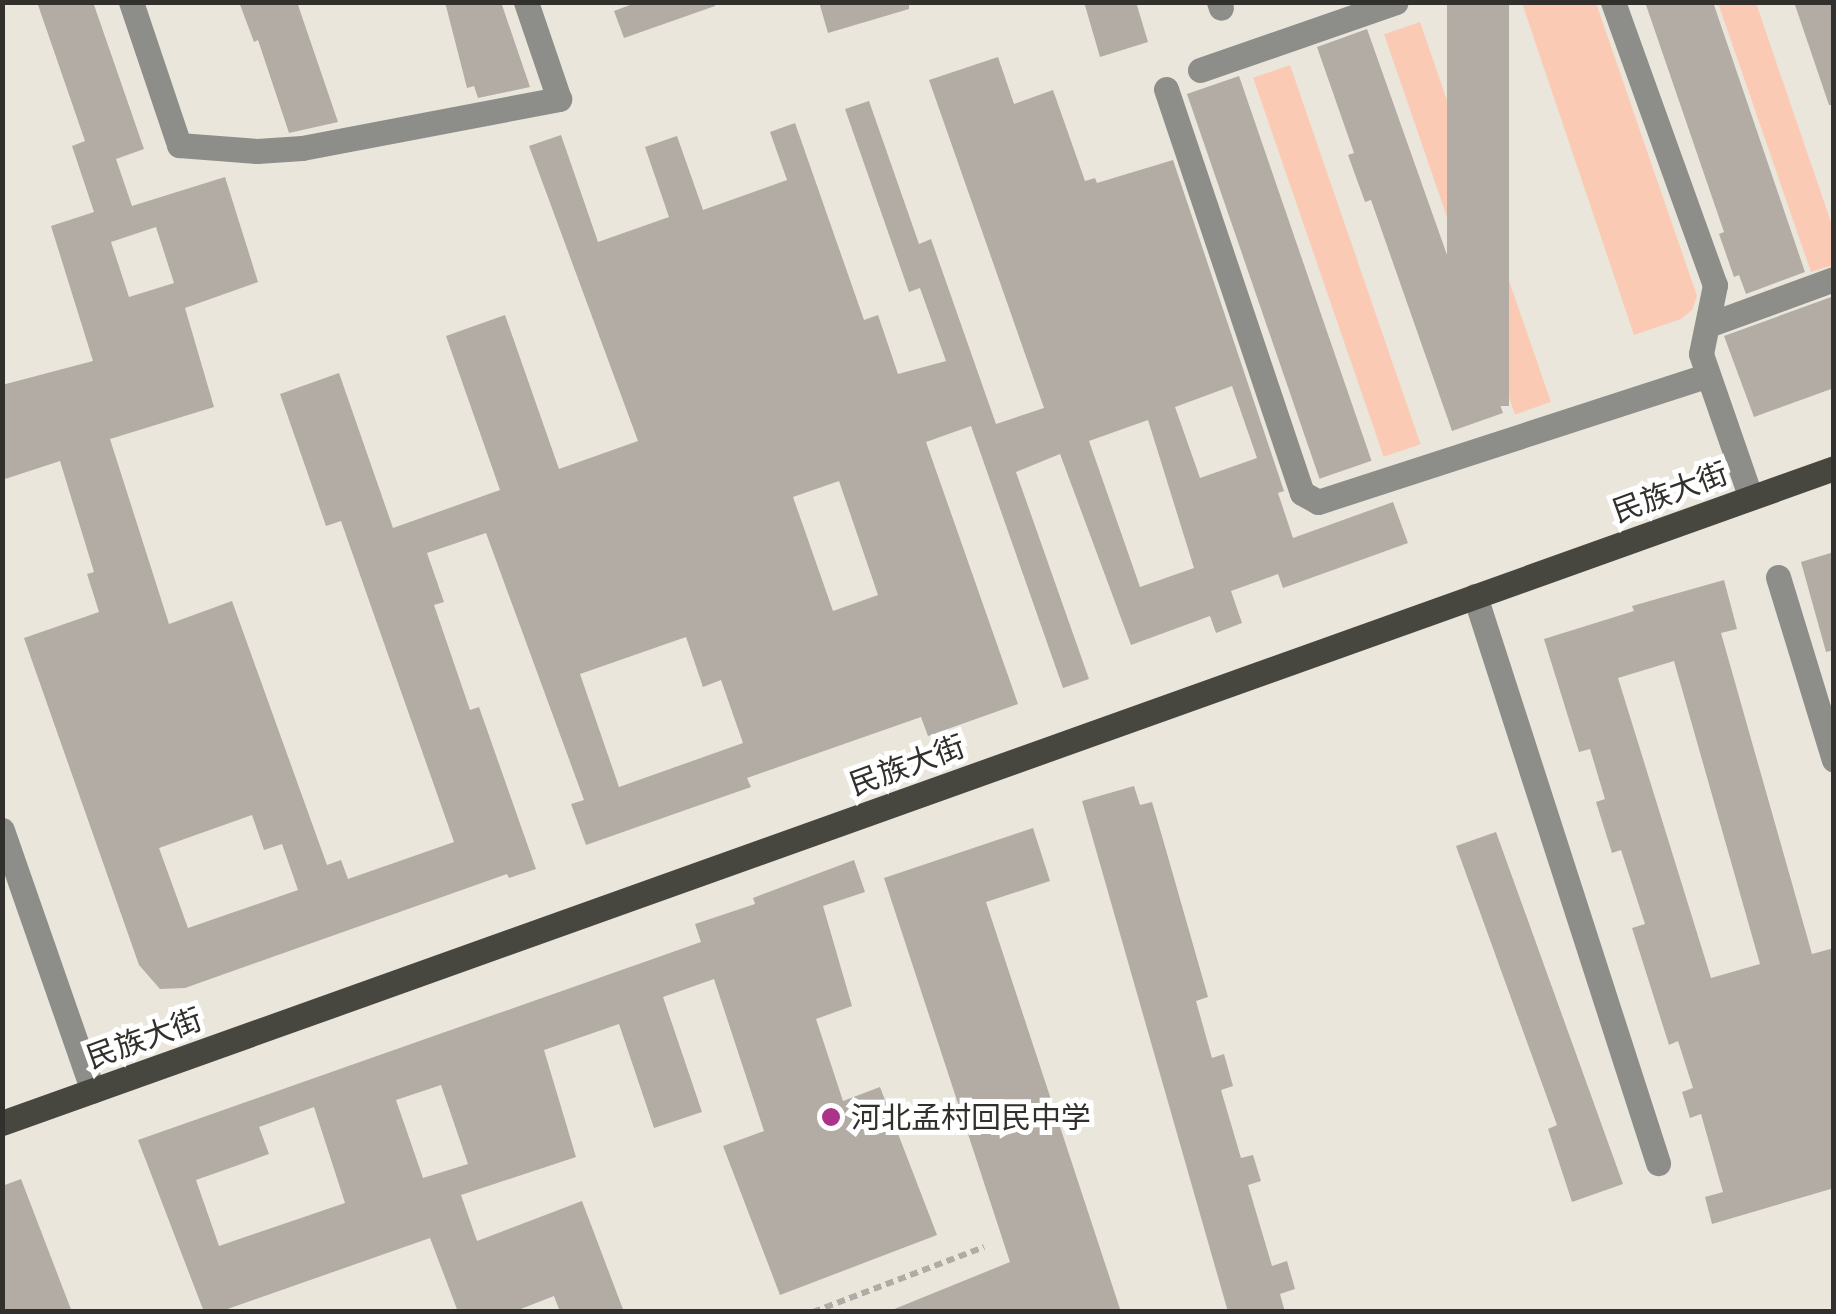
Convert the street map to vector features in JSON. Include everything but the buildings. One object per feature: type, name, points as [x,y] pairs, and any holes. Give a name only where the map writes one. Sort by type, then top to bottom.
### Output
[{"type":"main road","name":"民族大街","points":[[2,1123],[1834,468]]},
{"type":"street","points":[[131,2],[179,145],[257,152],[302,148],[558,99],[526,2]]},
{"type":"street","points":[[1200,70],[1396,2]]},
{"type":"street","points":[[1613,2],[1715,285],[1701,354],[1751,498]]},
{"type":"street","points":[[1166,89],[1302,494],[1318,502],[1706,376]]},
{"type":"street","points":[[1708,325],[1834,280]]},
{"type":"street","points":[[1778,577],[1834,760]]},
{"type":"street","points":[[1475,596],[1658,1163]]},
{"type":"street","points":[[2,830],[93,1091]]},
{"type":"path","points":[[812,1312],[984,1247]]},
{"type":"shaded area","points":[[1522,3],[1596,3],[1697,296],[1692,310],[1681,319],[1634,335]]},
{"type":"shaded area","points":[[1718,3],[1756,3],[1833,228],[1833,265],[1811,272]]},
{"type":"shaded area","points":[[1420,22],[1551,402],[1515,414],[1384,34]]},
{"type":"shaded area","points":[[1290,65],[1421,444],[1384,457],[1253,78]]},
{"type":"place","name":"河北孟村回民中学","points":[[831,1117]]}]
